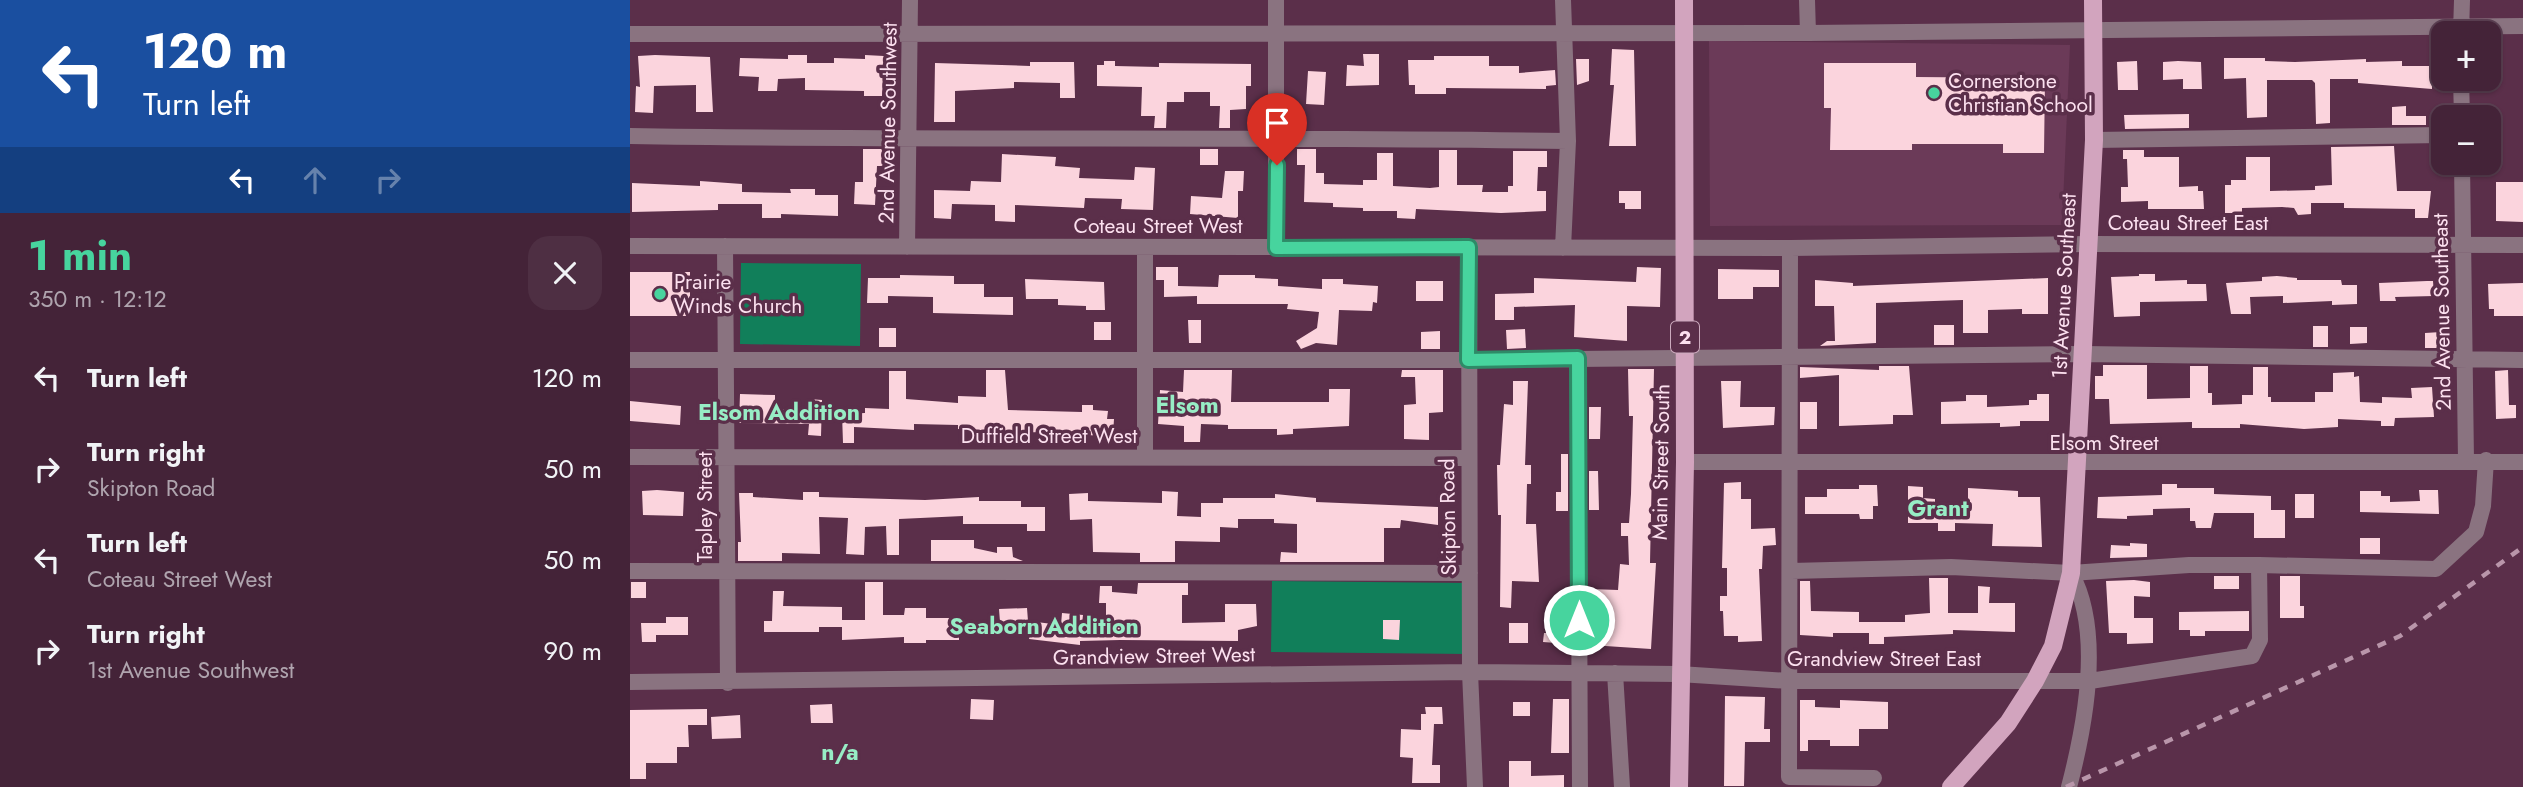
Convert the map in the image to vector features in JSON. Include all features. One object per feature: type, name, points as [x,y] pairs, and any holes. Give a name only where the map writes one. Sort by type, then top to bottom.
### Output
[{"type":"main road","name":"Main Street South","points":[[1679,674],[1685,462],[1684,0]]},
{"type":"main road","name":"1st Avenue Southeast","points":[[1951,787],[2008,723],[2035,681],[2053,646],[2071,573],[2079,464],[2094,140],[2092,0]]},
{"type":"main road","name":"2","points":[[1679,674],[1679,787]]},
{"type":"street","name":"2nd Avenue Southwest","points":[[907,247],[910,0]]},
{"type":"street","points":[[1276,0],[1276,248]]},
{"type":"street","points":[[1563,0],[1568,141],[1563,248]]},
{"type":"street","points":[[1807,0],[1808,33]]},
{"type":"street","points":[[2461,21],[2462,0]]},
{"type":"street","points":[[2501,27],[2523,26]]},
{"type":"street","points":[[630,34],[1684,31],[1808,33],[2431,29]]},
{"type":"street","points":[[2094,140],[2431,135]]},
{"type":"street","points":[[630,136],[909,140],[1278,137],[1568,141]]},
{"type":"street","name":"2nd Avenue Southeast","points":[[2462,175],[2466,460]]},
{"type":"street","name":"Coteau Street East","points":[[1685,246],[1790,248],[2088,244],[2523,245]]},
{"type":"street","name":"Coteau Street West","points":[[630,246],[1685,246]]},
{"type":"street","name":"Tapley Street","points":[[725,246],[728,683]]},
{"type":"street","points":[[1145,247],[1145,457]]},
{"type":"street","name":"Skipton Road","points":[[1469,247],[1470,672],[1475,787]]},
{"type":"street","points":[[1790,248],[1791,571],[1788,777],[1874,778]]},
{"type":"street","points":[[630,360],[1468,360],[2083,354],[2523,360]]},
{"type":"street","points":[[1578,358],[1580,787]]},
{"type":"street","name":"Duffield Street West","points":[[630,457],[1469,458]]},
{"type":"street","points":[[1791,571],[1951,566],[2071,573],[2189,565],[2436,569],[2476,532],[2483,506],[2486,460]]},
{"type":"street","name":"Elsom Street","points":[[1685,462],[2523,462]]},
{"type":"street","name":"Grandview Street East","points":[[1679,674],[1789,681],[2090,681],[2252,656],[2260,640],[2259,565]]},
{"type":"street","points":[[630,571],[1470,573]]},
{"type":"street","name":"1st Avenue Southeast","points":[[2069,787],[2090,681],[2081,591],[2071,573]]},
{"type":"street","name":"Grandview Street West","points":[[630,682],[728,683],[1470,672],[1679,674]]},
{"type":"street","points":[[1615,673],[1622,787]]},
{"type":"shaded area","points":[[1709,41],[2070,45],[2062,225],[1710,226]]},
{"type":"green space","points":[[741,263],[861,264],[860,346],[740,344]]},
{"type":"green space","points":[[1272,581],[1467,583],[1467,654],[1271,652]]},
{"type":"building","points":[[1612,49],[1634,50],[1636,146],[1609,146],[1614,85],[1610,85]]},
{"type":"building","points":[[1363,54],[1379,54],[1379,85],[1346,86],[1347,65],[1364,66]]},
{"type":"building","points":[[788,55],[807,55],[807,63],[834,63],[834,58],[865,59],[865,55],[884,56],[882,96],[864,96],[864,91],[805,90],[805,78],[778,79],[777,91],[758,91],[759,77],[739,76],[740,58],[788,59]]},
{"type":"building","points":[[638,56],[710,57],[713,112],[696,112],[696,85],[654,86],[653,113],[635,112],[636,86],[640,87]]},
{"type":"building","points":[[1434,56],[1489,56],[1489,66],[1519,66],[1519,73],[1555,70],[1556,85],[1546,86],[1546,89],[1446,88],[1446,94],[1415,94],[1415,85],[1409,85],[1408,60],[1434,60]]},
{"type":"building","points":[[2224,58],[2265,58],[2265,61],[2295,62],[2366,59],[2366,62],[2402,61],[2402,66],[2431,66],[2431,89],[2358,83],[2358,79],[2330,79],[2330,123],[2316,124],[2315,83],[2312,80],[2267,80],[2267,117],[2247,118],[2246,78],[2224,79]]},
{"type":"building","points":[[1576,59],[1589,59],[1589,81],[1577,85]]},
{"type":"building","points":[[1104,61],[1115,61],[1115,66],[1159,67],[1159,63],[1251,64],[1251,86],[1246,86],[1246,109],[1230,110],[1230,128],[1219,128],[1220,106],[1210,106],[1210,92],[1184,92],[1184,102],[1167,102],[1166,128],[1154,128],[1155,116],[1141,116],[1142,87],[1097,86],[1097,65],[1104,65]]},
{"type":"building","points":[[2137,61],[2138,90],[2118,90],[2117,62]]},
{"type":"building","points":[[1030,62],[1074,62],[1075,98],[1060,98],[1060,83],[1014,82],[1014,88],[955,91],[955,122],[934,122],[935,63],[1030,66]]},
{"type":"building","points":[[2163,62],[2201,62],[2202,89],[2183,89],[2183,79],[2163,80]]},
{"type":"building","name":"Cornerstone Christian School","points":[[1824,63],[1916,63],[1916,77],[2045,78],[2044,153],[2003,153],[2003,144],[1912,144],[1912,150],[1830,150],[1831,108],[1824,108]]},
{"type":"building","points":[[1308,71],[1326,72],[1324,105],[1306,104]]},
{"type":"building","points":[[2406,106],[2406,116],[2426,116],[2426,125],[2392,125],[2392,107]]},
{"type":"building","points":[[2189,114],[2189,128],[2125,129],[2124,115]]},
{"type":"building","points":[[2394,146],[2397,191],[2431,191],[2428,218],[2415,218],[2415,209],[2344,208],[2344,203],[2311,203],[2311,214],[2298,215],[2294,208],[2282,207],[2242,208],[2242,213],[2225,213],[2225,185],[2231,185],[2231,180],[2246,180],[2246,157],[2270,157],[2270,191],[2315,190],[2315,186],[2332,185],[2331,147]]},
{"type":"building","points":[[863,149],[883,149],[883,166],[877,166],[875,205],[854,204],[855,182],[863,182]]},
{"type":"building","points":[[1200,149],[1218,149],[1218,165],[1200,165]]},
{"type":"building","points":[[1297,149],[1316,149],[1316,173],[1324,173],[1324,184],[1363,185],[1363,180],[1377,180],[1377,153],[1393,153],[1393,186],[1430,188],[1439,187],[1439,150],[1457,150],[1457,185],[1483,185],[1482,192],[1508,192],[1508,186],[1513,186],[1513,151],[1547,151],[1547,167],[1538,167],[1537,191],[1546,191],[1546,211],[1501,213],[1416,209],[1415,219],[1397,218],[1397,211],[1363,211],[1363,208],[1333,207],[1333,203],[1304,202],[1305,165],[1297,165]]},
{"type":"building","points":[[2123,150],[2144,150],[2144,157],[2179,157],[2179,187],[2198,186],[2198,191],[2203,191],[2204,209],[2148,209],[2148,201],[2121,202],[2121,187],[2128,187],[2127,159],[2123,159]]},
{"type":"building","points":[[1002,154],[1056,157],[1055,166],[1080,168],[1079,178],[1134,180],[1135,167],[1155,168],[1153,210],[1121,209],[1122,199],[1085,198],[1084,208],[1015,205],[1015,222],[995,221],[995,205],[952,204],[951,219],[934,218],[934,190],[970,191],[971,181],[1001,182]]},
{"type":"building","points":[[1225,171],[1244,171],[1243,191],[1238,191],[1238,218],[1190,214],[1191,196],[1222,198]]},
{"type":"building","points":[[700,181],[742,184],[742,192],[791,193],[790,189],[815,189],[815,195],[838,195],[838,216],[781,214],[781,218],[762,218],[762,204],[718,204],[718,210],[632,212],[632,183],[700,186]]},
{"type":"building","points":[[2496,182],[2523,182],[2523,222],[2496,221]]},
{"type":"building","points":[[1619,191],[1641,191],[1641,209],[1625,209],[1625,203],[1619,203]]},
{"type":"building","points":[[1156,267],[1178,267],[1178,286],[1218,287],[1219,275],[1255,275],[1255,278],[1278,279],[1278,286],[1322,289],[1322,279],[1343,279],[1343,284],[1378,286],[1377,303],[1373,302],[1372,311],[1339,310],[1337,345],[1316,343],[1301,349],[1296,341],[1317,328],[1319,312],[1287,309],[1288,304],[1197,304],[1197,296],[1164,297],[1164,280],[1156,280]]},
{"type":"building","points":[[1637,267],[1661,268],[1660,307],[1627,306],[1627,341],[1574,337],[1575,305],[1514,307],[1514,320],[1495,320],[1495,294],[1534,293],[1534,278],[1636,282]]},
{"type":"building","points":[[1718,269],[1779,270],[1779,287],[1753,287],[1753,299],[1718,299]]},
{"type":"building","name":"Prairie Winds Church","points":[[630,272],[690,272],[690,316],[630,316]]},
{"type":"building","points":[[2155,274],[2155,281],[2187,280],[2187,284],[2206,284],[2207,301],[2140,302],[2140,316],[2114,317],[2111,277]]},
{"type":"building","points":[[900,275],[954,276],[954,284],[984,284],[984,297],[1013,297],[1013,315],[933,313],[933,297],[888,296],[888,303],[867,303],[868,278],[900,278]]},
{"type":"building","points":[[2277,276],[2297,280],[2341,280],[2342,285],[2357,285],[2357,304],[2332,305],[2332,301],[2283,303],[2283,296],[2250,297],[2251,314],[2231,314],[2226,283],[2262,281],[2262,277]]},
{"type":"building","points":[[2048,278],[2048,314],[2022,314],[2022,309],[1988,310],[1988,333],[1963,333],[1963,300],[1876,303],[1876,343],[1820,346],[1827,341],[1835,341],[1834,306],[1815,306],[1815,280],[1853,283],[1853,286]]},
{"type":"building","points":[[1025,279],[1104,282],[1105,310],[1058,305],[1058,299],[1026,299]]},
{"type":"building","points":[[1416,281],[1443,281],[1443,301],[1416,301]]},
{"type":"building","points":[[2433,281],[2434,296],[2395,297],[2396,301],[2380,301],[2379,283]]},
{"type":"building","points":[[2523,283],[2523,316],[2494,316],[2494,309],[2489,309],[2488,284]]},
{"type":"building","points":[[1188,320],[1201,320],[1201,343],[1189,343]]},
{"type":"building","points":[[1094,322],[1111,322],[1111,340],[1094,340]]},
{"type":"building","points":[[1934,325],[1954,325],[1954,345],[1934,345]]},
{"type":"building","points":[[2313,326],[2328,326],[2328,347],[2313,347]]},
{"type":"building","points":[[2350,327],[2367,327],[2367,343],[2350,344]]},
{"type":"building","points":[[879,328],[896,328],[896,347],[879,347]]},
{"type":"building","points":[[1525,329],[1526,348],[1507,349],[1506,330]]},
{"type":"building","points":[[1440,331],[1440,349],[1421,349],[1421,332]]},
{"type":"building","points":[[2441,332],[2441,348],[2425,348],[2425,333]]},
{"type":"building","points":[[2103,365],[2147,365],[2147,399],[2190,398],[2190,366],[2208,366],[2208,393],[2212,393],[2212,405],[2242,404],[2242,395],[2253,395],[2253,367],[2268,367],[2268,397],[2271,397],[2271,402],[2315,402],[2315,392],[2333,392],[2333,373],[2354,372],[2354,377],[2359,376],[2360,402],[2382,403],[2382,397],[2412,398],[2411,388],[2432,387],[2434,417],[2395,418],[2394,426],[2381,426],[2381,421],[2338,419],[2338,427],[2304,429],[2240,424],[2240,428],[2192,428],[2192,422],[2110,424],[2109,399],[2095,399],[2095,376],[2103,376]]},
{"type":"building","points":[[1879,366],[1909,366],[1913,415],[1893,415],[1893,424],[1839,426],[1839,375],[1800,378],[1800,367],[1879,370]]},
{"type":"building","points":[[1628,369],[1654,369],[1650,563],[1656,563],[1651,649],[1590,645],[1595,610],[1590,609],[1590,589],[1618,590],[1620,564],[1629,565],[1628,536],[1621,536],[1621,523],[1629,523],[1631,494],[1633,416],[1629,416]]},
{"type":"building","points":[[986,370],[1005,370],[1008,410],[1082,412],[1082,405],[1093,405],[1093,410],[1108,411],[1107,419],[1114,419],[1113,435],[1042,436],[1042,432],[1011,433],[958,429],[958,425],[914,424],[914,430],[854,427],[854,443],[843,443],[842,414],[865,413],[865,408],[889,409],[889,371],[906,371],[906,399],[958,403],[958,396],[986,397]]},
{"type":"building","points":[[1184,370],[1232,370],[1231,402],[1329,402],[1329,389],[1350,389],[1349,426],[1293,429],[1293,434],[1277,435],[1277,429],[1228,429],[1228,425],[1201,424],[1200,442],[1184,442],[1184,426],[1158,424],[1160,390],[1183,392]]},
{"type":"building","points":[[1402,370],[1443,370],[1443,412],[1429,413],[1429,440],[1404,439],[1404,405],[1416,404],[1415,377],[1401,377]]},
{"type":"building","points":[[2508,370],[2509,405],[2516,405],[2516,418],[2496,419],[2495,371]]},
{"type":"building","points":[[1513,381],[1528,381],[1525,465],[1531,465],[1531,484],[1527,484],[1526,524],[1536,524],[1539,582],[1512,581],[1511,608],[1500,607],[1501,515],[1498,515],[1497,465],[1500,465],[1504,404],[1513,405]]},
{"type":"building","points":[[1721,381],[1741,381],[1740,407],[1775,407],[1774,425],[1723,428]]},
{"type":"building","points":[[740,394],[775,395],[775,409],[809,409],[809,399],[822,400],[821,436],[808,435],[809,424],[739,423]]},
{"type":"building","points":[[2037,394],[2049,394],[2049,421],[2020,421],[2020,426],[2000,427],[2000,423],[1941,424],[1941,402],[1966,401],[1966,395],[1987,395],[1987,407],[2029,405],[2029,400],[2037,400]]},
{"type":"building","points":[[630,401],[681,406],[680,425],[630,421]]},
{"type":"building","points":[[1800,402],[1817,402],[1817,429],[1800,429]]},
{"type":"building","points":[[1589,407],[1601,407],[1600,439],[1589,439]]},
{"type":"building","points":[[1561,454],[1568,454],[1568,511],[1556,511],[1556,492],[1561,492]]},
{"type":"building","points":[[1589,471],[1598,471],[1599,510],[1589,510]]},
{"type":"building","points":[[1741,482],[1741,499],[1751,499],[1751,529],[1775,528],[1776,545],[1763,546],[1762,569],[1759,569],[1762,641],[1738,642],[1738,636],[1724,636],[1723,611],[1720,611],[1720,596],[1727,596],[1727,568],[1722,568],[1724,483]]},
{"type":"building","points":[[2162,484],[2177,484],[2177,488],[2214,488],[2214,494],[2271,496],[2271,510],[2285,510],[2285,538],[2254,538],[2254,513],[2214,513],[2211,528],[2196,528],[2195,521],[2190,521],[2190,508],[2153,509],[2153,515],[2127,516],[2127,519],[2097,518],[2098,497],[2162,495]]},
{"type":"building","points":[[1859,485],[1877,485],[1878,506],[1873,506],[1873,519],[1860,519],[1859,514],[1805,514],[1805,497],[1827,497],[1827,489],[1859,489]]},
{"type":"building","points":[[1908,486],[1923,487],[1923,498],[1935,499],[1935,510],[1968,511],[1968,488],[2018,491],[2018,497],[2040,497],[2042,547],[1992,546],[1993,524],[1955,523],[1955,531],[1938,531],[1938,523],[1908,523]]},
{"type":"building","points":[[2419,490],[2438,490],[2439,514],[2360,512],[2360,491],[2381,491],[2381,496],[2390,496],[2390,502],[2420,501]]},
{"type":"building","points":[[642,491],[684,492],[683,516],[643,515]]},
{"type":"building","points":[[1162,491],[1178,492],[1177,516],[1201,517],[1201,503],[1223,503],[1223,498],[1275,498],[1275,494],[1316,498],[1316,502],[1438,507],[1438,525],[1401,520],[1400,528],[1384,528],[1384,562],[1280,562],[1281,552],[1297,553],[1297,524],[1274,523],[1274,519],[1238,519],[1238,528],[1220,527],[1220,542],[1175,541],[1175,562],[1140,562],[1140,553],[1093,552],[1092,519],[1070,520],[1069,494],[1088,493],[1088,501],[1162,503]]},
{"type":"building","points":[[803,492],[819,492],[819,497],[925,500],[979,497],[979,501],[1021,501],[1021,507],[1045,507],[1045,531],[1027,531],[1027,524],[963,524],[963,516],[899,519],[899,555],[887,555],[886,526],[865,527],[864,555],[846,554],[848,518],[819,517],[820,554],[782,553],[782,561],[738,561],[738,542],[741,542],[739,493],[753,493],[753,497],[803,500]]},
{"type":"building","points":[[2295,494],[2314,494],[2314,518],[2295,518]]},
{"type":"building","points":[[2360,538],[2380,538],[2380,554],[2360,554]]},
{"type":"building","points":[[931,540],[974,540],[974,548],[997,553],[997,547],[1012,547],[1013,557],[1023,561],[931,561]]},
{"type":"building","points":[[2130,543],[2147,544],[2147,557],[2110,558],[2111,545],[2130,546]]},
{"type":"building","points":[[2214,576],[2239,576],[2239,589],[2214,589]]},
{"type":"building","points":[[2280,576],[2300,576],[2300,606],[2304,606],[2304,618],[2280,618]]},
{"type":"building","points":[[1929,578],[1948,578],[1948,613],[1978,613],[1978,586],[1990,587],[1989,603],[2015,603],[2015,632],[1953,630],[1953,634],[1884,637],[1884,644],[1869,644],[1869,633],[1833,633],[1833,637],[1800,635],[1800,581],[1810,581],[1811,611],[1859,612],[1859,622],[1905,622],[1905,615],[1930,613]]},
{"type":"building","points":[[2106,581],[2150,582],[2150,597],[2134,596],[2134,618],[2153,618],[2153,643],[2127,644],[2127,633],[2109,633]]},
{"type":"building","points":[[631,582],[646,582],[646,598],[631,598]]},
{"type":"building","points":[[865,582],[883,582],[883,615],[904,615],[905,608],[926,608],[926,618],[959,618],[959,640],[904,643],[904,637],[842,640],[842,627],[819,627],[819,632],[764,632],[764,621],[772,621],[773,591],[784,591],[783,606],[842,607],[842,620],[865,620]]},
{"type":"building","points":[[1138,583],[1188,583],[1188,595],[1182,595],[1182,623],[1225,622],[1225,604],[1256,604],[1257,626],[1238,630],[1238,641],[1080,641],[1080,645],[1029,639],[1030,635],[1013,636],[1012,621],[1000,622],[999,609],[1027,608],[1028,621],[1061,625],[1062,613],[1083,615],[1082,624],[1106,626],[1106,603],[1099,603],[1100,586],[1112,586],[1112,592],[1137,594]]},
{"type":"building","points":[[2249,611],[2249,631],[2205,631],[2205,636],[2190,636],[2190,630],[2179,630],[2179,612]]},
{"type":"building","points":[[666,617],[688,617],[688,635],[656,635],[656,642],[642,642],[641,623],[666,623]]},
{"type":"building","points":[[1383,620],[1400,620],[1399,640],[1383,639]]},
{"type":"building","points":[[1509,623],[1528,623],[1528,643],[1509,643]]},
{"type":"building","points":[[1544,633],[1569,633],[1569,644],[1543,642]]},
{"type":"building","points":[[1725,696],[1765,697],[1764,729],[1770,729],[1770,742],[1745,742],[1744,786],[1724,786]]},
{"type":"building","points":[[971,699],[994,700],[993,720],[970,719]]},
{"type":"building","points":[[1553,699],[1569,699],[1569,753],[1551,753]]},
{"type":"building","points":[[1800,700],[1815,700],[1815,707],[1840,708],[1840,700],[1888,702],[1888,729],[1859,729],[1859,746],[1830,746],[1830,740],[1808,740],[1808,751],[1800,751]]},
{"type":"building","points":[[1513,702],[1530,702],[1530,716],[1513,716]]},
{"type":"building","points":[[832,704],[833,723],[811,723],[810,705]]},
{"type":"building","points":[[1425,707],[1442,707],[1443,724],[1434,724],[1432,765],[1440,765],[1440,783],[1412,783],[1413,758],[1400,757],[1401,729],[1421,730],[1421,714],[1426,714]]},
{"type":"building","points":[[707,709],[707,725],[688,725],[689,747],[677,747],[677,763],[646,763],[646,779],[630,779],[630,710]]},
{"type":"building","points":[[740,715],[741,738],[712,739],[711,717]]},
{"type":"building","points":[[1509,761],[1531,761],[1531,776],[1564,775],[1564,787],[1509,787]]},
{"type":"railway","points":[[2066,787],[2400,636],[2523,547]]},
{"type":"place","name":"Cornerstone Christian School","points":[[1934,93]]},
{"type":"place","name":"Prairie Winds Church","points":[[660,294]]},
{"type":"district","name":"Elsom","points":[[1187,405]]},
{"type":"district","name":"Elsom Addition","points":[[779,412]]},
{"type":"district","name":"Grant","points":[[1938,508]]},
{"type":"district","name":"Seaborn Addition","points":[[1044,626]]},
{"type":"district","name":"n/a","points":[[840,752]]},
{"type":"route","points":[[1277,165],[1276,248],[1469,247],[1468,360],[1578,358],[1579,620]]}]
